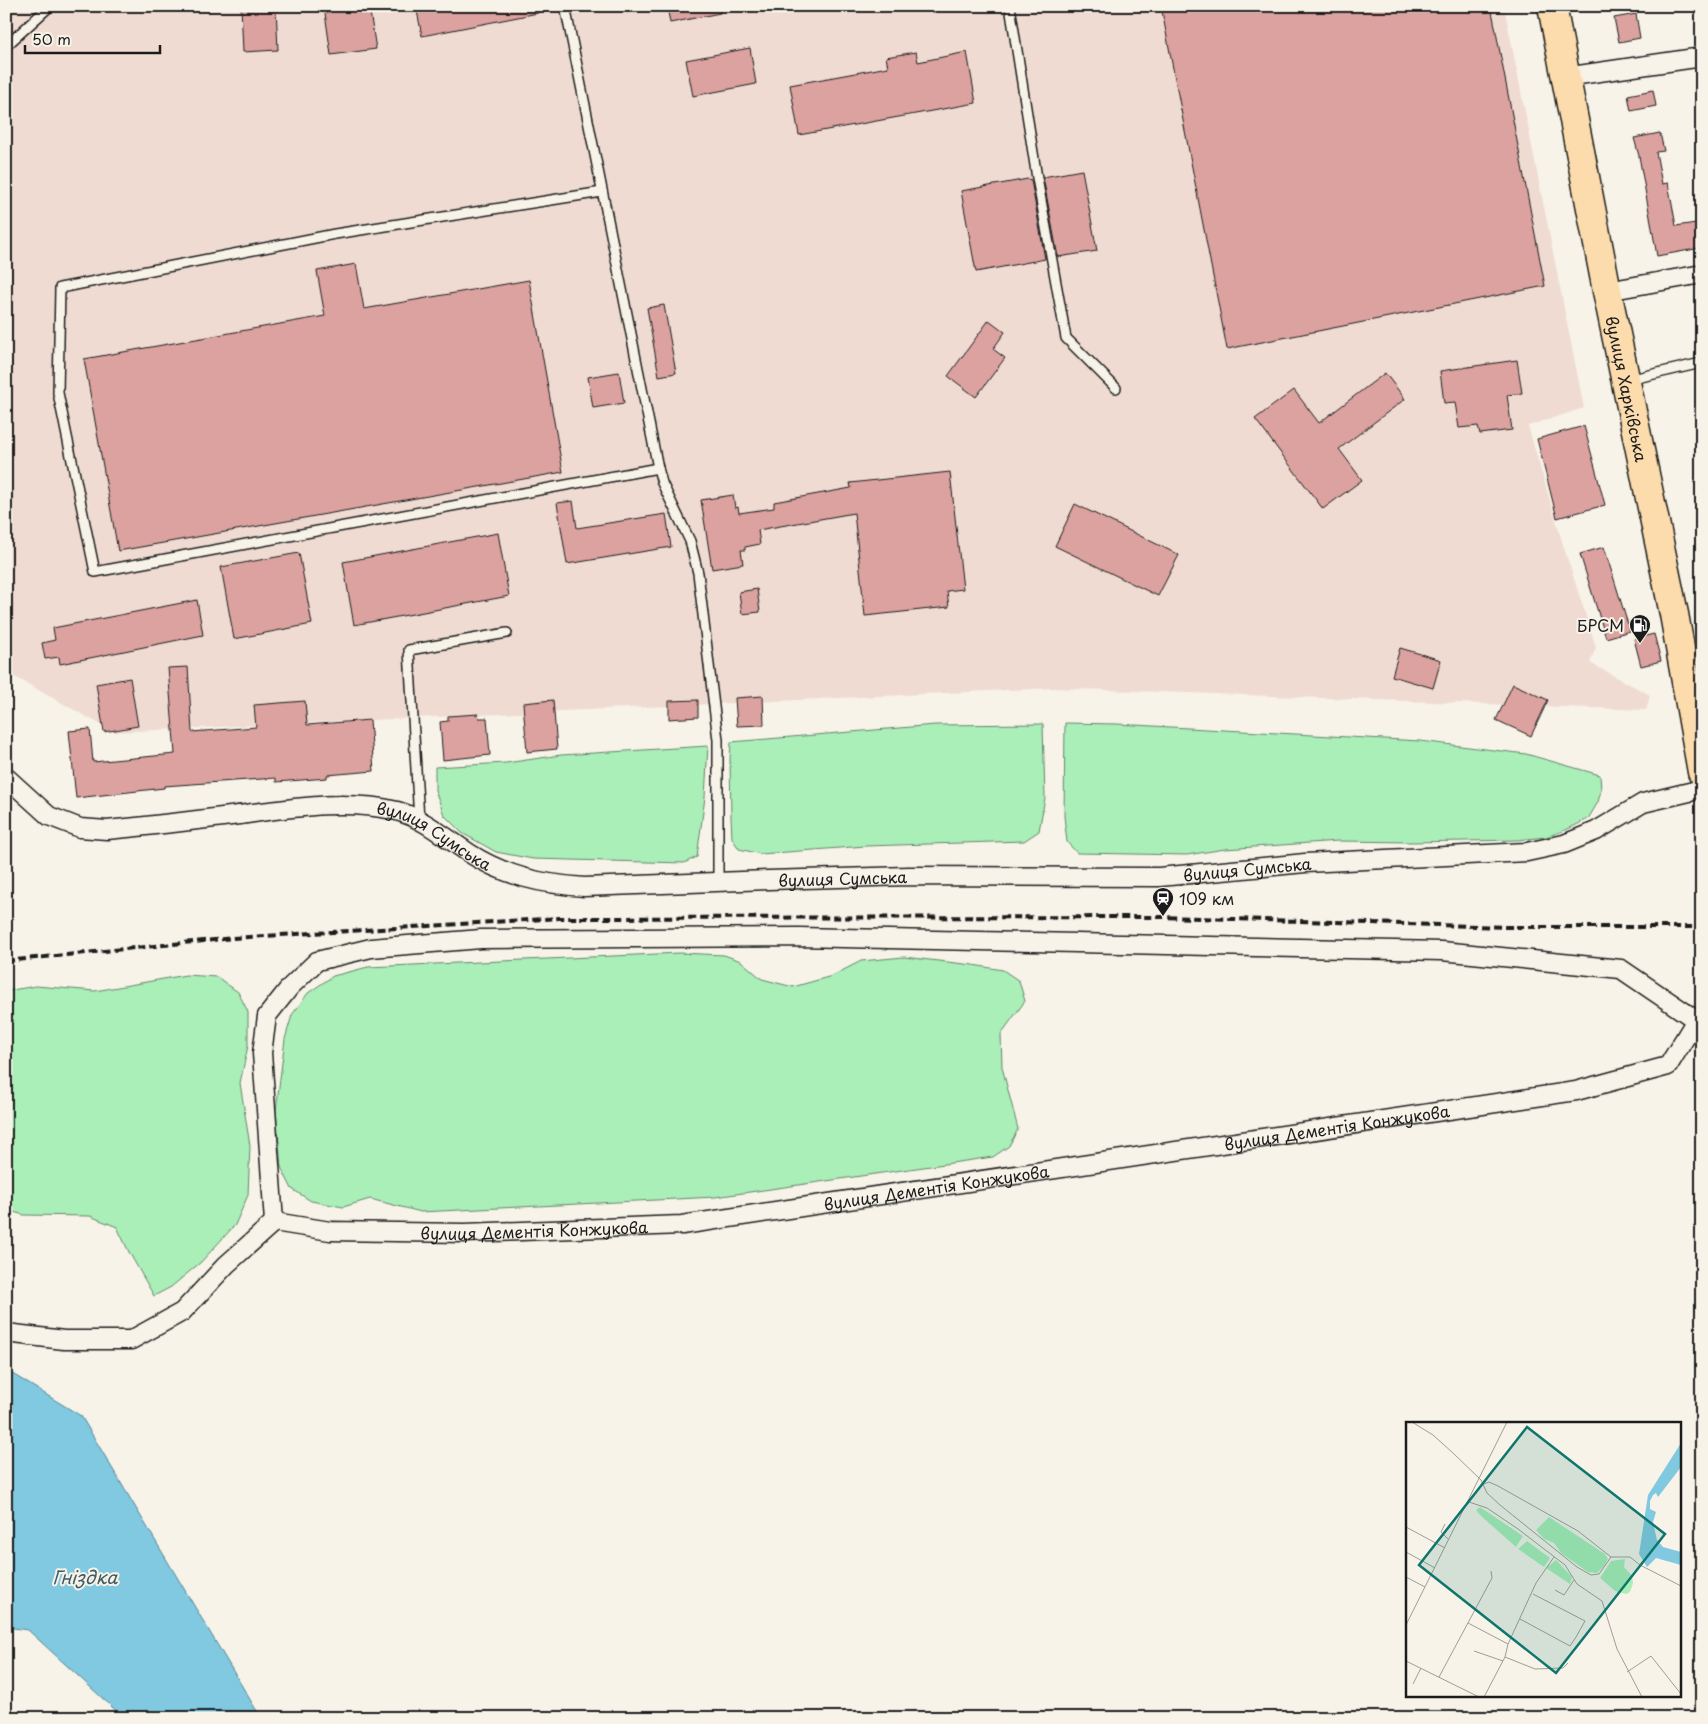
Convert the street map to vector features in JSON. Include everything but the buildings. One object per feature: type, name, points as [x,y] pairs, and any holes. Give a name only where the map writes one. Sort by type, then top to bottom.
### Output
[{"type":"main road","name":"вулиця Харківська","points":[[1552,6],[1607,290],[1674,614],[1702,772]]},
{"type":"street","points":[[1565,78],[1702,57]]},
{"type":"street","points":[[1607,290],[1702,274]]},
{"type":"street","name":"вулиця Сумська","points":[[6,777],[49,816],[80,828],[98,830],[125,829],[322,806],[379,807],[419,820],[471,854],[524,879],[584,887],[919,876],[1159,877],[1305,863],[1527,852],[1564,844],[1596,831],[1643,803],[1702,789]]},
{"type":"street","points":[[6,1333],[64,1340],[131,1340],[182,1312],[226,1265],[274,1222],[262,1053],[267,1016],[290,987],[317,961],[371,948],[481,940],[798,937],[1442,952],[1621,969],[1699,1021]]},
{"type":"street","name":"вулиця Дементія Конжукова","points":[[274,1222],[330,1231],[465,1234],[682,1225],[1576,1090],[1668,1066],[1699,1021]]},
{"type":"lane","points":[[6,46],[50,6]]},
{"type":"lane","points":[[565,6],[658,468],[662,483],[690,541],[698,573],[718,740],[718,882]]},
{"type":"lane","points":[[1010,6],[1066,338],[1116,388]]},
{"type":"lane","points":[[602,192],[334,234],[60,288],[58,393],[95,572],[658,468]]},
{"type":"lane","points":[[1626,380],[1690,365],[1697,364],[1702,366]]},
{"type":"lane","points":[[419,820],[409,650],[507,633]]},
{"type":"shaded area","points":[[6,6],[1504,6],[1584,408],[1528,426],[1596,647],[1590,663],[1650,695],[1646,710],[1052,688],[114,732],[6,672]]},
{"type":"green space","points":[[1065,723],[1117,724],[1420,741],[1526,754],[1600,775],[1601,790],[1598,802],[1588,819],[1546,837],[1517,840],[1338,841],[1225,849],[1187,855],[1077,853],[1067,842],[1064,816]]},
{"type":"green space","points":[[1043,724],[1045,798],[1039,831],[1024,841],[866,846],[761,854],[739,849],[732,838],[731,742],[935,725]]},
{"type":"green space","points":[[708,746],[705,797],[697,857],[684,863],[533,859],[496,852],[462,833],[444,815],[435,790],[435,767],[506,763],[561,755]]},
{"type":"green space","points":[[680,953],[724,955],[741,961],[762,979],[793,987],[832,976],[861,961],[904,957],[1003,970],[1019,981],[1025,1001],[1001,1034],[1002,1067],[1018,1129],[1009,1146],[993,1157],[715,1197],[421,1212],[370,1199],[343,1207],[311,1201],[292,1189],[281,1167],[276,1110],[285,1039],[292,1015],[308,993],[333,976],[368,967]]},
{"type":"green space","points":[[186,975],[217,977],[238,992],[248,1012],[248,1046],[240,1083],[250,1146],[248,1195],[235,1225],[201,1262],[171,1287],[154,1296],[117,1227],[90,1216],[24,1215],[6,1210],[6,991],[36,986],[95,991]]},
{"type":"water","name":"Гніздка","points":[[6,1370],[81,1416],[261,1718],[124,1718],[28,1630],[6,1627]]},
{"type":"railway","points":[[6,961],[233,938],[559,918],[1163,917],[1508,927],[1702,927]]},
{"type":"place","name":"БРСМ","points":[[1640,644]]},
{"type":"place","name":"109 км","points":[[1163,917]]}]
